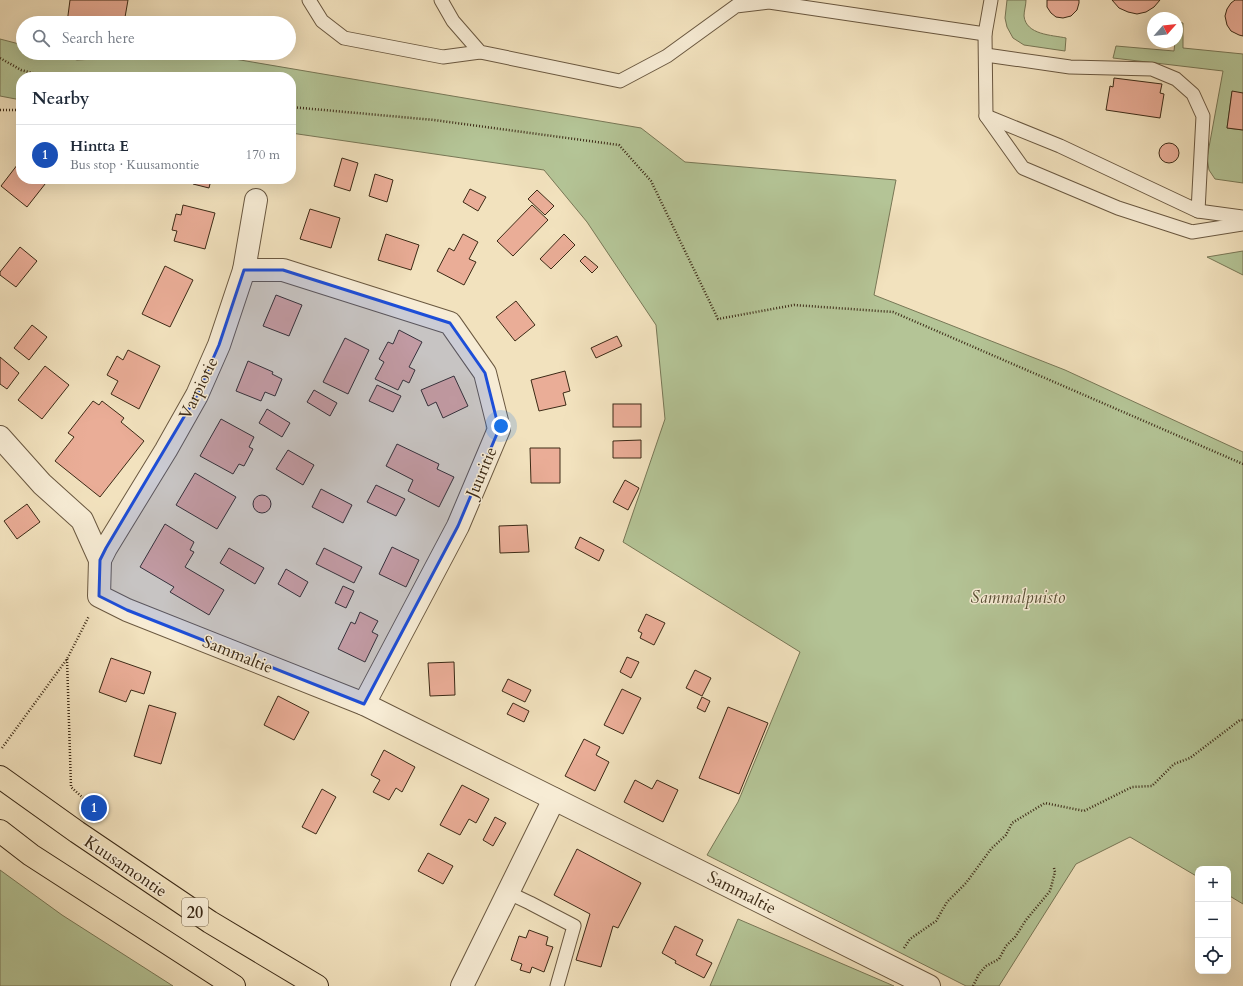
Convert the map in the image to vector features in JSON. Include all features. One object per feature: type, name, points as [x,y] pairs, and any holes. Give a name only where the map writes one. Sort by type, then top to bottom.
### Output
[{"type":"highway","name":"Kuusamontie","points":[[0,777],[77,832],[210,922],[317,986]]},
{"type":"highway","name":"20","points":[[0,831],[37,859],[234,986]]},
{"type":"street","name":"Varpiotie","points":[[100,560],[197,395],[219,345],[244,270],[256,200]]},
{"type":"street","name":"Juuritie","points":[[244,270],[283,270],[450,323],[485,373],[500,429],[458,526],[364,704]]},
{"type":"street","points":[[0,437],[42,484],[82,520],[100,560],[99,596]]},
{"type":"street","name":"Sammaltie","points":[[99,596],[127,610],[364,704],[929,986]]},
{"type":"street","points":[[462,986],[554,799]]},
{"type":"lane","points":[[309,0],[322,21],[344,38],[443,57],[480,52],[620,81],[667,56],[736,6],[769,2],[986,34]]},
{"type":"lane","points":[[441,0],[453,21],[480,52]]},
{"type":"lane","points":[[991,0],[986,34],[986,116],[1023,168],[1118,208],[1192,232],[1243,224]]},
{"type":"lane","points":[[986,55],[1070,67],[1152,69],[1176,79],[1193,94],[1203,116],[1198,212]]},
{"type":"lane","points":[[986,116],[1060,146],[1198,212],[1243,217]]},
{"type":"lane","points":[[508,894],[530,903],[574,926],[557,986]]},
{"type":"path","points":[[0,58],[21,70],[28,72]]},
{"type":"path","points":[[296,106],[434,120],[619,145],[652,180],[718,319],[794,305],[893,312],[1243,464]]},
{"type":"path","points":[[0,110],[16,110]]},
{"type":"path","points":[[2,748],[67,660],[99,596]]},
{"type":"path","points":[[67,660],[71,787],[94,808]]},
{"type":"path","points":[[891,967],[910,939],[936,921],[946,902],[966,883],[991,849],[1006,835],[1012,823],[1045,804],[1084,811],[1132,788],[1152,786],[1174,764],[1190,758],[1240,720],[1243,720]]},
{"type":"path","points":[[974,986],[979,974],[986,966],[999,959],[1006,946],[1015,937],[1026,920],[1050,892],[1055,872],[1054,868]]},
{"type":"highlighted area","points":[[244,270],[283,270],[450,323],[485,373],[499,429],[458,526],[364,704],[127,610],[99,596],[100,560],[197,395],[219,345]]},
{"type":"green space","points":[[1007,0],[1026,0],[1024,16],[1029,27],[1040,33],[1066,38],[1065,51],[1024,45],[1013,38],[1007,27],[1005,18]]},
{"type":"green space","name":"Sammalpuisto","points":[[0,39],[16,43],[16,60],[240,60],[641,128],[685,162],[896,180],[874,295],[1065,370],[1243,452],[1243,904],[1231,897],[1231,866],[1195,866],[1195,875],[1130,837],[1076,864],[999,986],[966,986],[707,855],[738,802],[800,652],[623,542],[665,419],[656,325],[587,222],[544,170],[296,134],[296,72],[16,72],[16,99],[0,96]]},
{"type":"green space","points":[[1116,46],[1174,51],[1174,48],[1183,48],[1243,54],[1243,93],[1232,92],[1227,128],[1243,130],[1243,183],[1215,179],[1209,170],[1207,158],[1223,71],[1113,58]]},
{"type":"green space","points":[[1243,251],[1243,275],[1207,257]]},
{"type":"green space","points":[[0,870],[62,915],[173,986],[0,986]]},
{"type":"green space","points":[[738,919],[894,986],[710,986]]},
{"type":"building","points":[[70,0],[128,0],[125,16],[68,16]]},
{"type":"building","points":[[1047,0],[1079,0],[1079,3],[1077,10],[1071,16],[1063,18],[1056,17],[1051,13],[1047,7]]},
{"type":"building","points":[[1112,0],[1160,0],[1154,7],[1146,12],[1137,14],[1119,8]]},
{"type":"building","points":[[1235,0],[1243,0],[1243,36],[1231,31],[1227,25],[1225,16],[1227,9]]},
{"type":"building","points":[[1114,78],[1162,84],[1160,93],[1164,94],[1160,118],[1106,110],[1110,86],[1113,87]]},
{"type":"building","points":[[1232,91],[1243,93],[1243,130],[1227,128]]},
{"type":"building","points":[[1165,143],[1173,143],[1179,149],[1179,157],[1173,163],[1165,163],[1159,157],[1159,149]]},
{"type":"building","points":[[342,158],[358,163],[350,191],[334,186]]},
{"type":"building","points":[[16,166],[16,184],[45,184],[27,207],[1,186]]},
{"type":"building","points":[[375,174],[393,180],[387,202],[369,196]]},
{"type":"building","points":[[193,184],[210,184],[209,188]]},
{"type":"building","points":[[470,189],[486,197],[478,211],[463,202]]},
{"type":"building","points":[[537,190],[554,206],[545,215],[528,199]]},
{"type":"building","points":[[183,205],[215,213],[205,249],[174,241],[177,231],[172,230],[176,214],[181,215]]},
{"type":"building","points":[[532,205],[548,220],[513,256],[497,241]]},
{"type":"building","points":[[310,209],[340,218],[331,248],[300,239]]},
{"type":"building","points":[[386,234],[419,245],[411,270],[378,260]]},
{"type":"building","points":[[463,234],[478,242],[469,259],[476,262],[464,285],[437,271],[449,248],[454,251]]},
{"type":"building","points":[[564,234],[575,245],[551,269],[540,259]]},
{"type":"building","points":[[20,247],[37,261],[16,287],[0,275],[0,272]]},
{"type":"building","points":[[585,256],[598,267],[592,273],[580,261]]},
{"type":"building","points":[[165,266],[193,280],[170,327],[142,314]]},
{"type":"building","points":[[276,295],[302,305],[289,336],[263,326]]},
{"type":"building","points":[[516,301],[535,325],[515,341],[496,317]]},
{"type":"building","points":[[32,325],[47,337],[29,360],[14,348]]},
{"type":"building","points":[[399,330],[422,342],[409,367],[415,370],[409,383],[403,380],[398,390],[375,379],[384,362],[379,359],[388,342],[393,344]]},
{"type":"building","points":[[617,336],[622,346],[596,358],[591,348]]},
{"type":"building","points":[[345,338],[369,350],[348,394],[323,382]]},
{"type":"building","points":[[128,350],[160,366],[139,409],[111,394],[118,381],[107,375],[117,356],[123,360]]},
{"type":"building","points":[[0,357],[19,373],[7,389],[0,384]]},
{"type":"building","points":[[248,361],[273,372],[272,374],[282,379],[275,396],[265,392],[261,401],[236,391]]},
{"type":"building","points":[[45,366],[69,385],[42,419],[18,400]]},
{"type":"building","points":[[565,371],[570,391],[563,393],[566,405],[539,411],[531,380]]},
{"type":"building","points":[[454,376],[468,406],[443,418],[436,402],[428,406],[421,390]]},
{"type":"building","points":[[377,385],[401,396],[393,412],[369,401]]},
{"type":"building","points":[[314,390],[337,403],[330,416],[307,402]]},
{"type":"building","points":[[93,401],[99,405],[102,401],[124,418],[121,422],[144,441],[100,497],[55,461],[74,437],[68,433]]},
{"type":"building","points":[[613,404],[641,404],[641,427],[613,427]]},
{"type":"building","points":[[267,409],[290,423],[282,437],[259,423]]},
{"type":"building","points":[[221,419],[254,437],[249,447],[253,449],[244,466],[239,464],[233,474],[200,456]]},
{"type":"building","points":[[641,440],[641,458],[613,458],[613,441]]},
{"type":"building","points":[[397,444],[439,464],[437,469],[454,477],[439,507],[408,491],[413,480],[386,466]]},
{"type":"building","points":[[530,448],[560,448],[560,483],[531,483]]},
{"type":"building","points":[[288,450],[314,465],[303,485],[276,469]]},
{"type":"building","points":[[195,473],[236,497],[217,529],[176,505]]},
{"type":"building","points":[[625,480],[639,488],[628,510],[613,502]]},
{"type":"building","points":[[376,485],[405,499],[396,516],[367,502]]},
{"type":"building","points":[[321,489],[352,505],[343,523],[312,507]]},
{"type":"building","points":[[258,495],[266,495],[271,500],[269,511],[266,513],[258,513],[253,508],[253,500]]},
{"type":"building","points":[[27,504],[40,522],[17,539],[4,521]]},
{"type":"building","points":[[165,524],[194,542],[190,550],[194,552],[185,567],[224,590],[209,615],[170,592],[174,587],[140,567]]},
{"type":"building","points":[[527,525],[529,552],[500,553],[499,526]]},
{"type":"building","points":[[580,537],[604,550],[599,561],[575,548]]},
{"type":"building","points":[[392,547],[419,560],[406,587],[379,574]]},
{"type":"building","points":[[229,548],[264,568],[255,584],[220,563]]},
{"type":"building","points":[[324,548],[362,567],[354,583],[316,564]]},
{"type":"building","points":[[286,569],[308,582],[300,597],[278,584]]},
{"type":"building","points":[[343,586],[354,591],[346,608],[335,603]]},
{"type":"building","points":[[360,612],[378,621],[372,632],[378,635],[365,662],[338,649],[351,622],[355,624]]},
{"type":"building","points":[[646,614],[665,623],[654,645],[640,638],[642,633],[638,631]]},
{"type":"building","points":[[627,657],[639,662],[631,678],[620,672]]},
{"type":"building","points":[[111,658],[151,672],[144,694],[131,690],[126,702],[99,692]]},
{"type":"building","points":[[454,662],[455,695],[430,696],[428,663]]},
{"type":"building","points":[[695,670],[711,678],[702,696],[686,688]]},
{"type":"building","points":[[508,679],[531,690],[525,702],[502,691]]},
{"type":"building","points":[[622,689],[641,698],[623,734],[604,725]]},
{"type":"building","points":[[278,696],[309,712],[294,740],[264,725]]},
{"type":"building","points":[[702,697],[710,701],[705,712],[697,708]]},
{"type":"building","points":[[513,703],[529,711],[524,722],[507,714]]},
{"type":"building","points":[[149,705],[176,713],[161,764],[134,756]]},
{"type":"building","points":[[728,707],[768,723],[739,794],[699,778]]},
{"type":"building","points":[[584,739],[600,747],[596,755],[609,762],[595,791],[565,776]]},
{"type":"building","points":[[384,750],[415,767],[402,792],[396,788],[389,800],[373,792],[380,780],[371,775]]},
{"type":"building","points":[[635,780],[652,789],[657,780],[678,790],[663,822],[624,802]]},
{"type":"building","points":[[462,785],[489,799],[476,823],[469,819],[460,835],[440,825]]},
{"type":"building","points":[[322,789],[336,797],[316,834],[302,827]]},
{"type":"building","points":[[495,817],[506,823],[493,846],[483,840]]},
{"type":"building","points":[[577,849],[641,883],[618,928],[613,926],[601,967],[576,960],[590,914],[554,895]]},
{"type":"building","points":[[428,853],[453,866],[443,884],[418,871]]},
{"type":"building","points":[[675,926],[703,940],[696,955],[712,963],[704,978],[675,963],[676,961],[662,953]]},
{"type":"building","points":[[529,930],[548,937],[546,945],[553,947],[544,972],[532,967],[530,973],[520,970],[522,964],[511,960],[519,936],[526,938]]},
{"type":"place","name":"Hintta E","points":[[94,808]]}]
